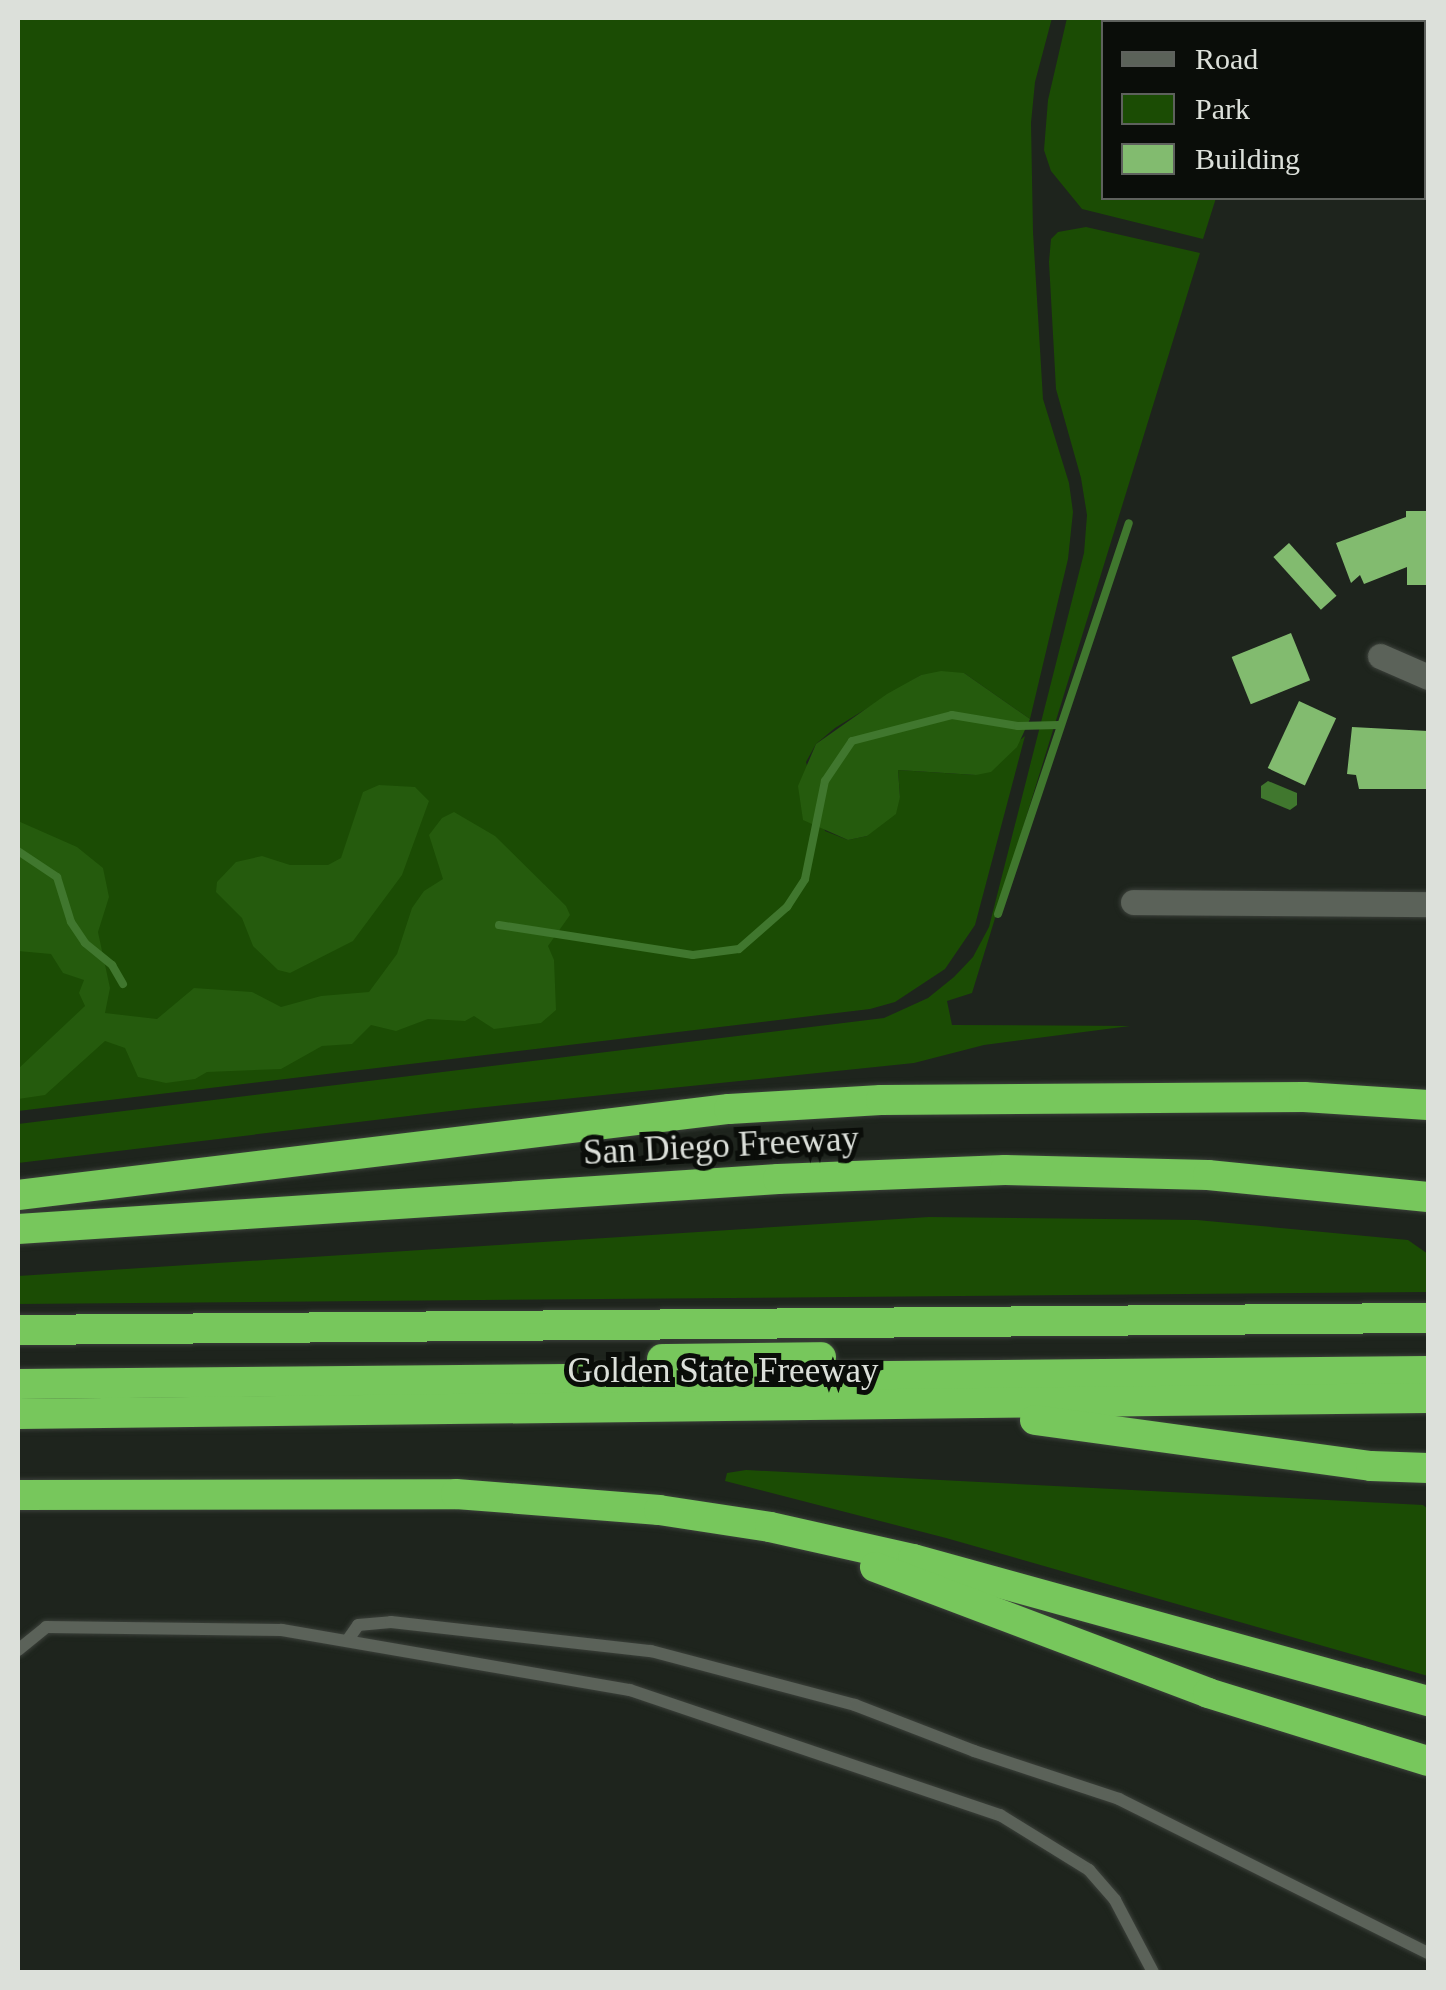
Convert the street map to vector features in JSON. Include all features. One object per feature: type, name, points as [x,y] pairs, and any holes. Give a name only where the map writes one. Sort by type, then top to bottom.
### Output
[{"type":"highway","points":[[18,1195],[767,1107],[881,1100],[1304,1097],[1428,1105]]},
{"type":"highway","name":"San Diego Freeway","points":[[18,1230],[778,1179],[1005,1170],[1208,1175],[1428,1197]]},
{"type":"highway","name":"Golden State Freeway","points":[[18,1330],[1428,1318]]},
{"type":"highway","points":[[18,1365],[1428,1352]]},
{"type":"highway","points":[[18,1384],[1428,1371]]},
{"type":"highway","name":"Golden State Freeway","points":[[18,1414],[934,1407],[1428,1398]]},
{"type":"highway","points":[[934,1407],[1372,1466],[1428,1468]]},
{"type":"highway","points":[[18,1496],[456,1494],[659,1510],[770,1527],[913,1559],[1428,1701]]},
{"type":"highway","points":[[770,1527],[1208,1693],[1428,1761]]},
{"type":"street","points":[[1380,656],[1428,677]]},
{"type":"street","points":[[1133,902],[1428,904]]},
{"type":"lane","points":[[347,1641],[358,1625],[391,1622],[651,1651],[855,1705],[1119,1799],[1428,1954]]},
{"type":"lane","points":[[18,1650],[46,1627],[282,1630],[630,1690],[1000,1815],[1089,1870],[1115,1900],[1153,1972]]},
{"type":"green space","points":[[18,18],[1052,18],[1035,82],[1031,123],[1033,232],[1043,399],[1069,483],[1073,512],[1068,559],[1030,719],[964,673],[921,675],[835,728],[816,744],[806,762],[825,831],[848,840],[867,836],[900,797],[898,770],[976,775],[1025,736],[975,925],[945,969],[895,1002],[870,1009],[18,1111]]},
{"type":"green space","points":[[1067,18],[1271,18],[1101,20],[1101,200],[1215,200],[1203,239],[1082,209],[1051,171],[1044,150],[1048,100]]},
{"type":"green space","points":[[1086,227],[1200,253],[972,993],[947,1001],[952,1025],[1130,1026],[984,1045],[914,1063],[467,1109],[18,1163],[18,1124],[884,1018],[928,998],[954,977],[973,957],[989,927],[1084,553],[1087,515],[1081,478],[1056,389],[1049,262],[1051,239],[1058,232]]},
{"type":"green space","points":[[929,1217],[1197,1220],[1408,1240],[1428,1254],[1428,1292],[18,1304],[18,1276]]},
{"type":"green space","points":[[746,1470],[1423,1505],[1428,1509],[1428,1676],[946,1538],[725,1481],[727,1473]]},
{"type":"shaded area","points":[[941,671],[964,673],[1030,719],[1017,747],[991,772],[976,775],[898,770],[900,797],[896,814],[867,836],[848,840],[803,820],[798,786],[816,744],[887,694],[921,675]]},
{"type":"shaded area","points":[[1268,781],[1297,793],[1297,805],[1290,810],[1261,798],[1261,786]]},
{"type":"shaded area","points":[[379,785],[415,787],[429,801],[402,875],[353,941],[290,973],[278,970],[253,946],[242,918],[216,892],[217,882],[236,862],[262,856],[290,865],[328,865],[341,858],[363,792]]},
{"type":"shaded area","points":[[454,812],[495,836],[566,906],[570,915],[548,946],[554,960],[556,1010],[541,1023],[494,1029],[474,1016],[465,1021],[428,1019],[396,1031],[371,1025],[352,1044],[322,1046],[281,1069],[207,1072],[195,1079],[166,1083],[138,1077],[125,1048],[105,1041],[45,1095],[18,1099],[18,1069],[85,1006],[79,993],[84,980],[63,973],[51,954],[18,951],[18,821],[77,847],[103,868],[109,897],[98,932],[110,988],[105,1013],[157,1019],[194,988],[252,992],[281,1007],[321,996],[369,992],[397,954],[412,908],[424,891],[443,879],[429,835],[442,818]]},
{"type":"building","points":[[1406,511],[1428,511],[1428,585],[1407,585],[1407,567],[1364,584],[1360,575],[1351,583],[1336,543],[1406,517]]},
{"type":"building","points":[[1289,543],[1337,596],[1321,610],[1273,557]]},
{"type":"building","points":[[1291,633],[1310,680],[1251,704],[1232,657]]},
{"type":"building","points":[[1299,701],[1336,718],[1305,785],[1268,768]]},
{"type":"building","points":[[1352,727],[1428,731],[1428,789],[1359,789],[1356,775],[1347,774]]},
{"type":"waterway","points":[[998,914],[1129,523]]},
{"type":"waterway","points":[[499,925],[693,955],[739,949],[787,907],[805,879],[825,781],[852,741],[952,715],[1018,726],[1059,725]]},
{"type":"waterway","points":[[18,851],[57,877],[71,922],[85,943],[112,965],[123,984]]}]
